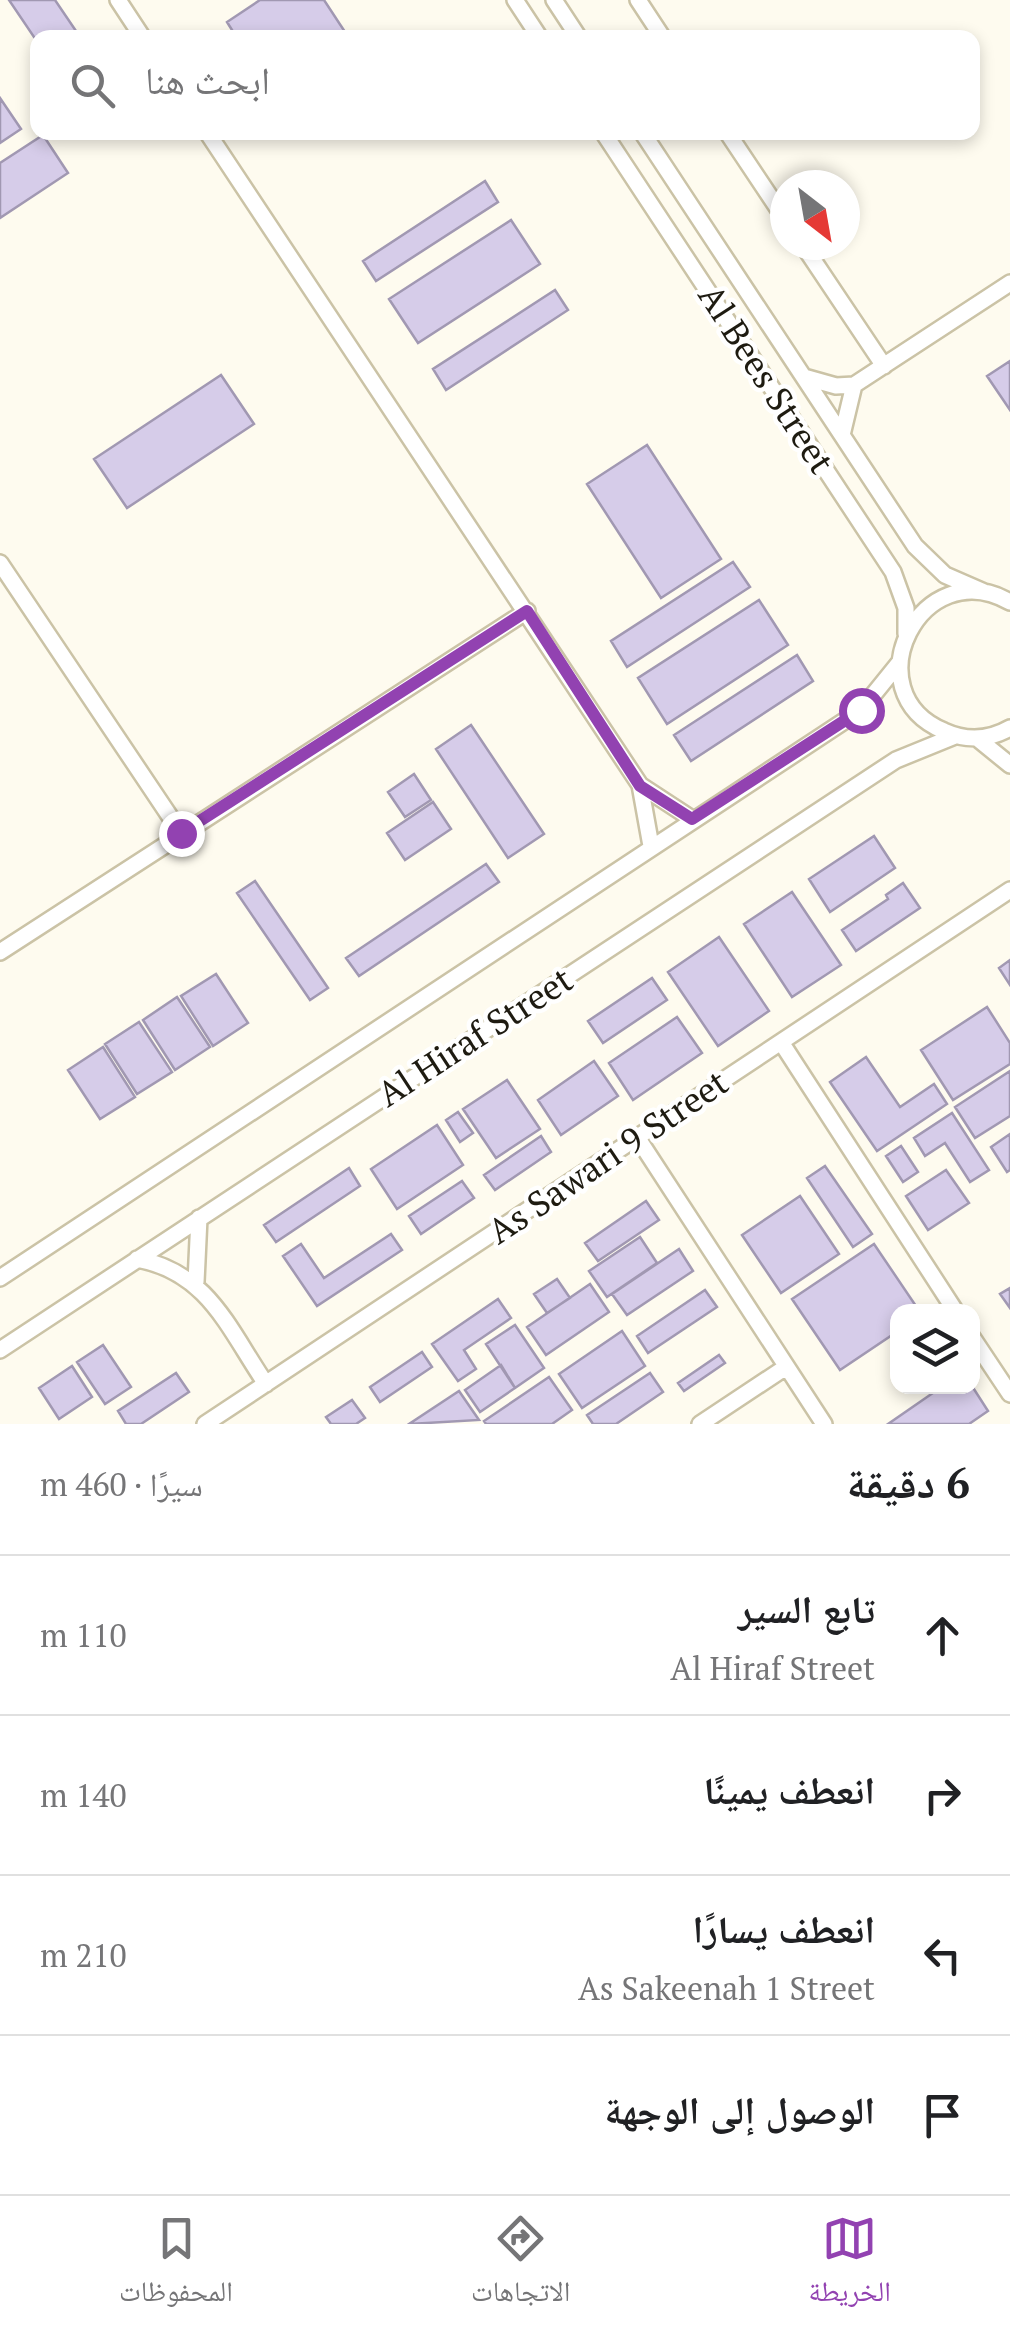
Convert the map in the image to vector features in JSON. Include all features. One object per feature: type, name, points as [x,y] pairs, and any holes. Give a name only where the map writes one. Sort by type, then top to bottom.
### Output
[{"type":"street","points":[[118,0],[138,30]]},
{"type":"street","points":[[515,0],[535,30]]},
{"type":"street","points":[[554,0],[574,30]]},
{"type":"street","points":[[638,0],[658,30]]},
{"type":"street","points":[[211,140],[640,786],[651,846]]},
{"type":"street","name":"Al Bees Street","points":[[608,140],[893,572],[903,596],[906,634]]},
{"type":"street","name":"Al Bees Street","points":[[647,140],[924,557],[946,575],[1010,601]]},
{"type":"street","points":[[732,140],[770,196]]},
{"type":"street","points":[[813,260],[884,366]]},
{"type":"street","points":[[804,378],[836,386],[854,385],[1010,283]]},
{"type":"street","points":[[842,435],[854,385]]},
{"type":"street","points":[[0,563],[181,833]]},
{"type":"street","points":[[984,592],[961,592],[938,600],[920,614],[906,634],[899,663],[903,688],[914,710],[932,727],[956,736],[978,738],[1010,728]]},
{"type":"street","points":[[0,952],[527,611]]},
{"type":"street","name":"Al Hiraf Street","points":[[0,1278],[861,710],[899,663]]},
{"type":"street","name":"Al Hiraf Street","points":[[0,1350],[896,760],[956,736]]},
{"type":"street","points":[[978,738],[1010,765]]},
{"type":"street","points":[[640,786],[692,819]]},
{"type":"street","name":"As Sawari 9 Street","points":[[205,1424],[1010,890]]},
{"type":"street","points":[[781,1042],[951,1304]]},
{"type":"street","points":[[637,1137],[824,1424]]},
{"type":"street","points":[[196,1282],[198,1218]]},
{"type":"street","points":[[137,1259],[177,1269],[196,1282],[266,1384]]},
{"type":"street","points":[[980,1348],[1010,1394]]},
{"type":"street","points":[[700,1424],[786,1367]]},
{"type":"building","points":[[9,0],[55,0],[75,30],[30,30]]},
{"type":"building","points":[[260,0],[324,0],[344,30],[232,30],[227,22]]},
{"type":"building","points":[[0,98],[21,129],[0,143]]},
{"type":"building","points":[[35,140],[46,140],[68,173],[0,218],[0,163]]},
{"type":"building","points":[[485,181],[498,202],[376,281],[363,261]]},
{"type":"building","points":[[511,220],[540,264],[418,343],[389,299]]},
{"type":"building","points":[[555,290],[568,310],[446,390],[433,369]]},
{"type":"building","points":[[1010,361],[1010,410],[987,376]]},
{"type":"building","points":[[221,375],[254,424],[127,508],[94,459]]},
{"type":"building","points":[[647,445],[721,559],[661,598],[587,484]]},
{"type":"building","points":[[733,562],[750,587],[627,667],[611,641]]},
{"type":"building","points":[[759,600],[788,645],[667,724],[638,678]]},
{"type":"building","points":[[797,655],[813,681],[691,761],[674,735]]},
{"type":"building","points":[[471,725],[544,834],[508,858],[436,749]]},
{"type":"building","points":[[414,774],[431,800],[405,817],[388,792]]},
{"type":"building","points":[[433,802],[451,829],[405,860],[387,833]]},
{"type":"building","points":[[874,836],[895,868],[830,912],[809,879]]},
{"type":"building","points":[[486,864],[499,882],[359,976],[346,958]]},
{"type":"building","points":[[255,881],[328,988],[310,1000],[237,893]]},
{"type":"building","points":[[903,883],[920,908],[856,951],[842,930],[888,899],[886,895]]},
{"type":"building","points":[[792,892],[841,965],[792,997],[744,924]]},
{"type":"building","points":[[719,937],[769,1011],[718,1046],[668,972]]},
{"type":"building","points":[[1010,960],[1010,985],[999,968]]},
{"type":"building","points":[[216,974],[248,1023],[213,1046],[181,996]]},
{"type":"building","points":[[652,978],[667,1000],[603,1043],[588,1021]]},
{"type":"building","points":[[177,997],[210,1047],[175,1070],[143,1020]]},
{"type":"building","points":[[987,1007],[1010,1043],[1010,1064],[953,1100],[921,1050]]},
{"type":"building","points":[[677,1017],[702,1053],[633,1100],[609,1063]]},
{"type":"building","points":[[139,1022],[172,1072],[137,1094],[105,1044]]},
{"type":"building","points":[[103,1047],[135,1097],[100,1119],[68,1070]]},
{"type":"building","points":[[866,1057],[900,1107],[934,1084],[947,1104],[877,1151],[830,1082]]},
{"type":"building","points":[[594,1061],[618,1096],[561,1135],[538,1100]]},
{"type":"building","points":[[1010,1071],[1010,1116],[975,1138],[955,1107]]},
{"type":"building","points":[[507,1080],[540,1129],[496,1158],[463,1109]]},
{"type":"building","points":[[458,1112],[473,1133],[460,1142],[446,1120]]},
{"type":"building","points":[[952,1113],[989,1170],[970,1182],[945,1143],[925,1156],[914,1138]]},
{"type":"building","points":[[437,1125],[463,1165],[397,1209],[371,1169]]},
{"type":"building","points":[[1010,1134],[1010,1170],[1007,1172],[991,1147]]},
{"type":"building","points":[[541,1136],[551,1152],[495,1190],[484,1175]]},
{"type":"building","points":[[901,1146],[918,1172],[903,1182],[886,1156]]},
{"type":"building","points":[[825,1166],[872,1234],[853,1247],[807,1178]]},
{"type":"building","points":[[349,1168],[360,1186],[276,1242],[264,1225]]},
{"type":"building","points":[[946,1170],[969,1203],[928,1230],[906,1196]]},
{"type":"building","points":[[462,1181],[474,1198],[421,1234],[409,1216]]},
{"type":"building","points":[[800,1196],[839,1254],[781,1293],[742,1235]]},
{"type":"building","points":[[646,1201],[659,1220],[598,1261],[585,1243]]},
{"type":"building","points":[[391,1234],[402,1250],[317,1306],[283,1256],[301,1244],[324,1278]]},
{"type":"building","points":[[640,1237],[657,1263],[607,1297],[589,1271]]},
{"type":"building","points":[[874,1244],[915,1304],[890,1304],[890,1336],[840,1370],[792,1299]]},
{"type":"building","points":[[679,1249],[693,1271],[627,1315],[612,1294]]},
{"type":"building","points":[[557,1279],[570,1298],[547,1313],[534,1294]]},
{"type":"building","points":[[590,1284],[609,1312],[546,1355],[527,1327]]},
{"type":"building","points":[[1010,1288],[1010,1308],[1000,1294]]},
{"type":"building","points":[[705,1290],[717,1307],[648,1353],[637,1336]]},
{"type":"building","points":[[498,1299],[511,1318],[464,1350],[476,1369],[458,1381],[432,1344]]},
{"type":"building","points":[[515,1325],[544,1368],[515,1388],[486,1344]]},
{"type":"building","points":[[622,1331],[645,1366],[582,1408],[559,1374]]},
{"type":"building","points":[[103,1345],[131,1387],[105,1404],[77,1362]]},
{"type":"building","points":[[422,1352],[432,1367],[380,1402],[370,1387]]},
{"type":"building","points":[[719,1355],[725,1363],[684,1391],[678,1383]]},
{"type":"building","points":[[501,1365],[515,1388],[480,1412],[465,1390]]},
{"type":"building","points":[[72,1366],[92,1397],[59,1419],[39,1388]]},
{"type":"building","points":[[176,1373],[189,1392],[141,1424],[126,1424],[118,1411]]},
{"type":"building","points":[[650,1373],[663,1392],[616,1424],[593,1424],[587,1415]]},
{"type":"building","points":[[549,1377],[572,1410],[552,1424],[486,1424],[484,1421]]},
{"type":"building","points":[[459,1391],[479,1420],[409,1424]]},
{"type":"building","points":[[931,1394],[977,1394],[988,1411],[969,1424],[888,1424]]},
{"type":"building","points":[[352,1400],[365,1418],[356,1424],[331,1424],[326,1417]]},
{"type":"route","points":[[181,833],[527,611],[640,786],[692,819],[861,710]]}]
